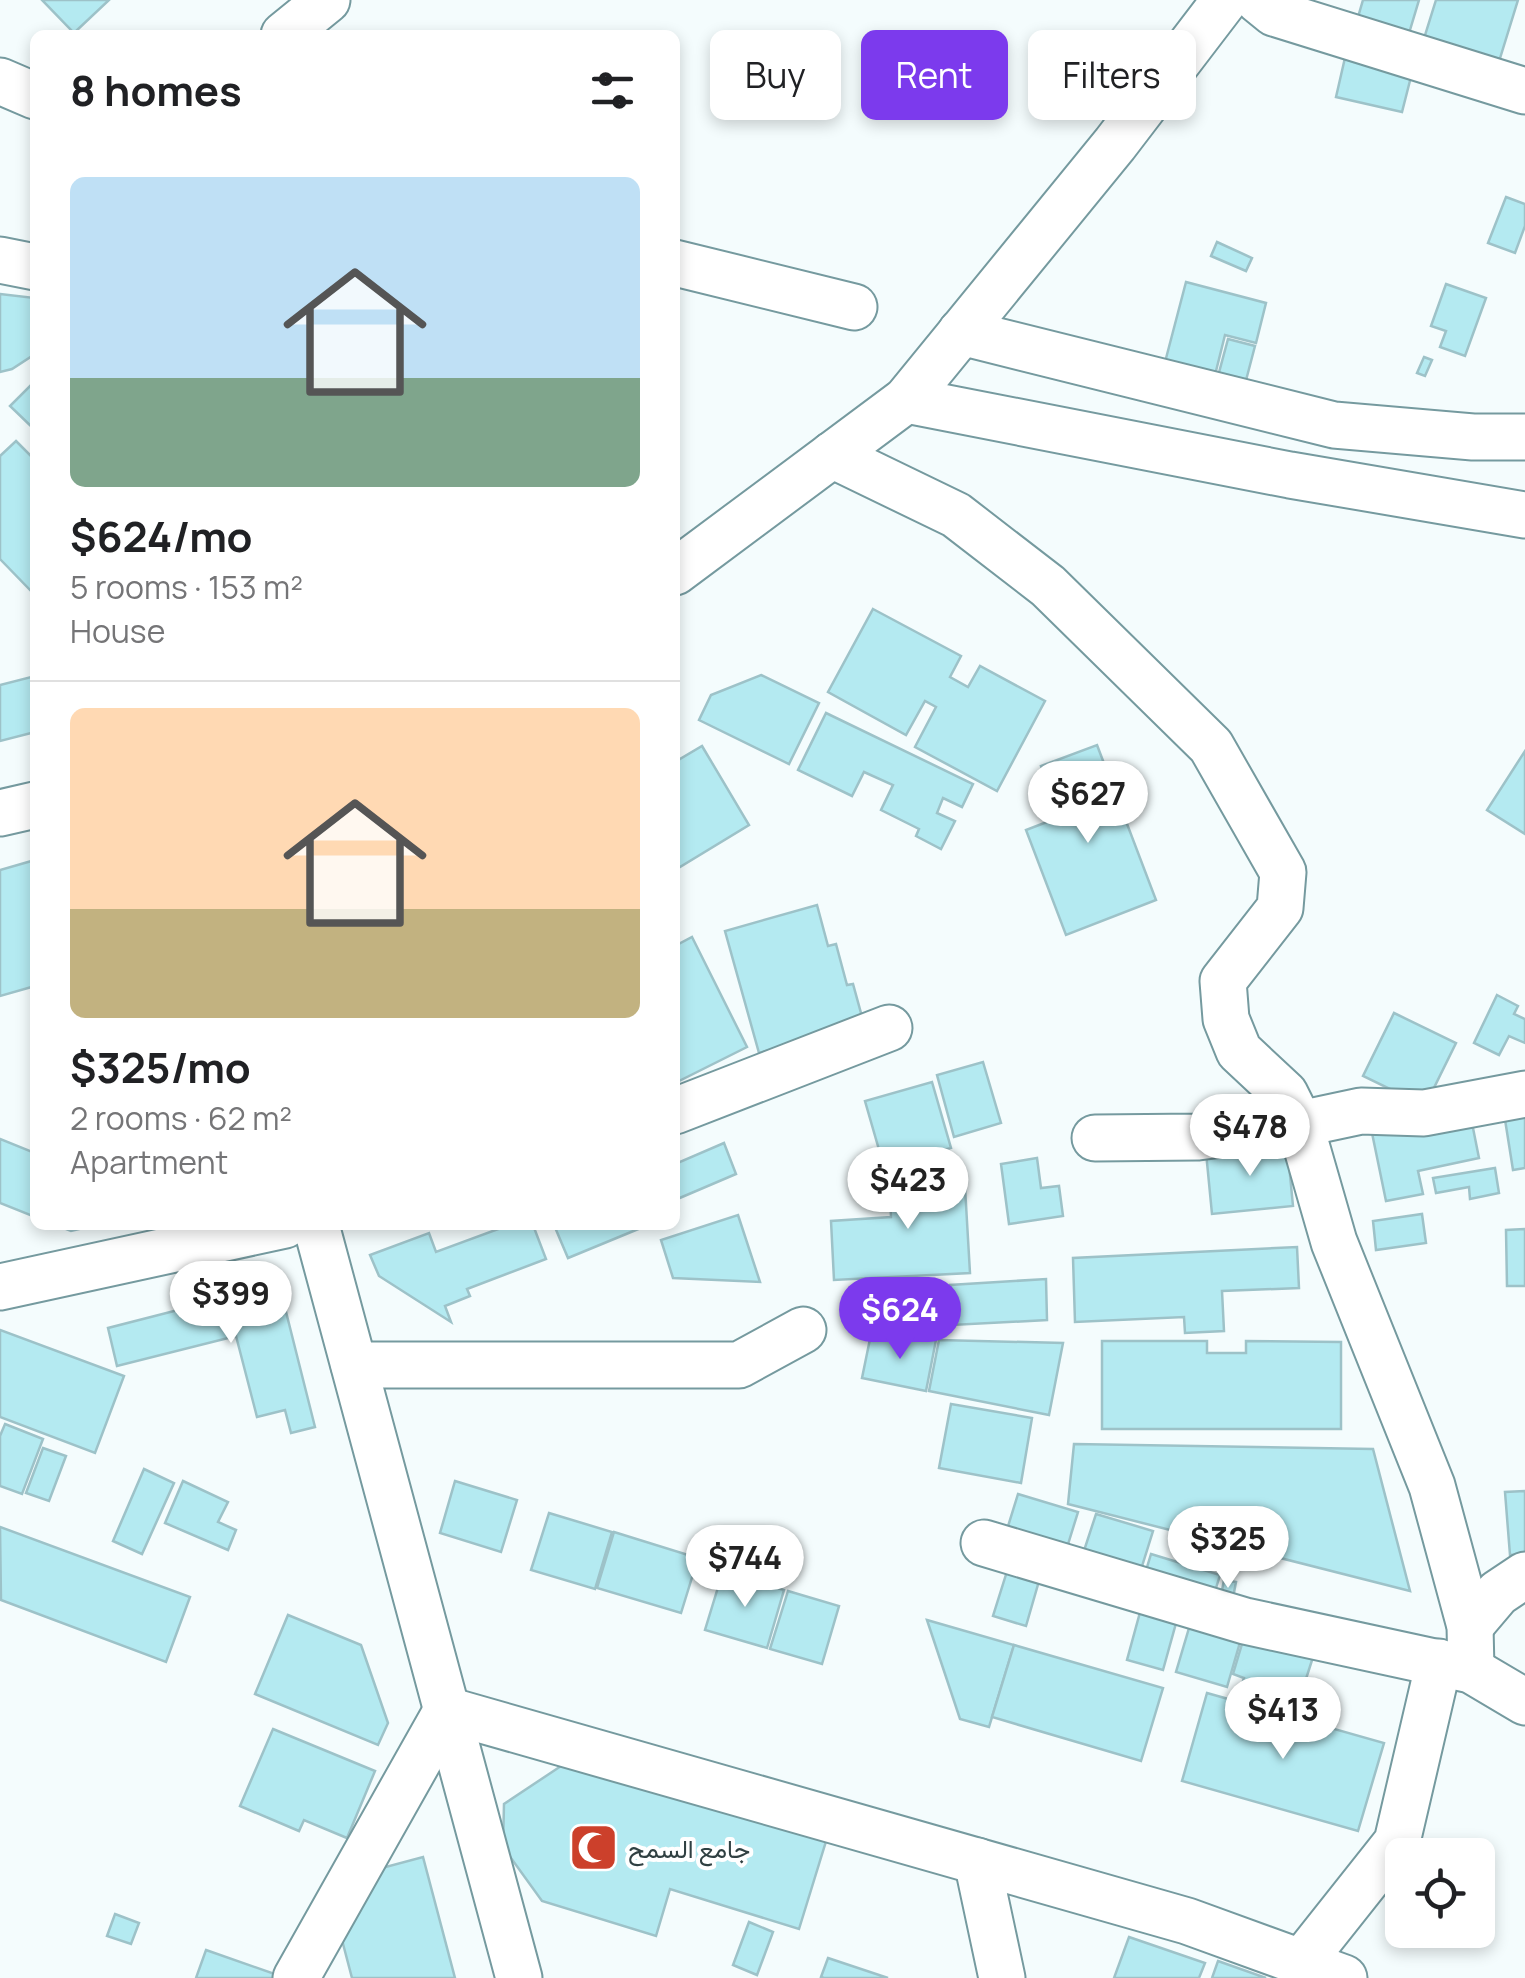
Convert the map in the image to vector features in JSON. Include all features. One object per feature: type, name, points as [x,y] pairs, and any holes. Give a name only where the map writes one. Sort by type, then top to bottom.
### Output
[{"type":"street","points":[[290,30],[327,0]]},
{"type":"street","points":[[680,568],[906,400],[1115,144],[1225,0]]},
{"type":"street","points":[[1258,0],[1274,13],[1525,91]]},
{"type":"street","points":[[0,81],[30,94]]},
{"type":"street","points":[[0,260],[30,266]]},
{"type":"street","points":[[680,263],[854,307]]},
{"type":"street","points":[[961,332],[1334,425],[1525,438]]},
{"type":"street","points":[[906,400],[1525,515]]},
{"type":"street","points":[[1290,474],[1334,425]]},
{"type":"street","points":[[832,456],[956,515],[1048,586],[1211,746],[1283,872],[1280,908],[1223,981],[1226,1018],[1238,1050],[1285,1094],[1300,1124],[1334,1242],[1432,1486],[1460,1653]]},
{"type":"street","points":[[0,813],[30,805]]},
{"type":"street","points":[[680,1109],[889,1028]]},
{"type":"street","points":[[1095,1138],[1198,1137],[1300,1124],[1360,1111],[1424,1113],[1525,1094]]},
{"type":"street","points":[[0,1286],[263,1230]]},
{"type":"street","points":[[317,1230],[519,1978]]},
{"type":"street","points":[[354,1365],[739,1366],[803,1330]]},
{"type":"street","points":[[984,1543],[1245,1620],[1460,1653],[1525,1702]]},
{"type":"street","points":[[1302,1963],[1397,1842],[1460,1653],[1498,1594],[1525,1575]]},
{"type":"street","points":[[446,1710],[1187,1921],[1344,1978]]},
{"type":"street","points":[[296,1978],[446,1710]]},
{"type":"street","points":[[978,1861],[1002,1978]]},
{"type":"building","points":[[42,0],[109,0],[77,30],[71,30]]},
{"type":"building","points":[[1363,0],[1419,0],[1407,40],[1356,24]]},
{"type":"building","points":[[1436,0],[1518,0],[1497,68],[1422,45]]},
{"type":"building","points":[[1347,49],[1414,65],[1402,112],[1336,97]]},
{"type":"building","points":[[1506,197],[1525,204],[1525,226],[1515,253],[1488,243]]},
{"type":"building","points":[[1217,242],[1252,258],[1246,271],[1211,256]]},
{"type":"building","points":[[1186,282],[1266,303],[1256,343],[1225,335],[1214,379],[1164,366]]},
{"type":"building","points":[[1446,284],[1486,298],[1465,356],[1440,347],[1446,331],[1431,326]]},
{"type":"building","points":[[0,294],[30,297],[30,357],[0,372]]},
{"type":"building","points":[[1228,339],[1255,346],[1244,388],[1217,380]]},
{"type":"building","points":[[1424,357],[1432,360],[1425,376],[1417,373]]},
{"type":"building","points":[[30,386],[30,425],[10,406]]},
{"type":"building","points":[[16,441],[30,455],[30,590],[0,559],[0,456]]},
{"type":"building","points":[[873,609],[961,656],[950,677],[968,687],[980,666],[1045,701],[997,791],[915,747],[936,707],[925,701],[906,735],[828,692]]},
{"type":"building","points":[[761,675],[819,703],[789,764],[699,720],[711,695]]},
{"type":"building","points":[[30,677],[30,733],[0,741],[0,685]]},
{"type":"building","points":[[826,713],[973,784],[962,807],[943,798],[937,813],[955,821],[941,849],[916,836],[919,829],[881,810],[893,785],[864,772],[852,796],[798,770]]},
{"type":"building","points":[[1097,745],[1156,900],[1066,935],[1026,830],[1060,817],[1041,766]]},
{"type":"building","points":[[702,746],[749,825],[680,867],[680,759]]},
{"type":"building","points":[[1525,751],[1525,834],[1487,810]]},
{"type":"building","points":[[30,861],[30,987],[0,996],[0,870]]},
{"type":"building","points":[[817,905],[828,946],[836,944],[847,985],[853,984],[864,1024],[759,1053],[725,931]]},
{"type":"building","points":[[692,937],[747,1047],[680,1080],[680,943]]},
{"type":"building","points":[[1497,995],[1518,1006],[1514,1014],[1525,1019],[1525,1043],[1509,1036],[1499,1055],[1474,1043]]},
{"type":"building","points":[[1394,1013],[1456,1043],[1425,1106],[1363,1076]]},
{"type":"building","points":[[983,1062],[1001,1123],[954,1137],[937,1075]]},
{"type":"building","points":[[932,1082],[951,1148],[884,1167],[865,1101]]},
{"type":"building","points":[[1525,1103],[1525,1168],[1513,1170],[1503,1107]]},
{"type":"building","points":[[1470,1113],[1479,1158],[1418,1171],[1423,1194],[1386,1201],[1372,1133]]},
{"type":"building","points":[[0,1139],[30,1151],[30,1215],[0,1203]]},
{"type":"building","points":[[724,1143],[736,1174],[680,1198],[680,1162]]},
{"type":"building","points":[[1287,1144],[1293,1206],[1212,1214],[1206,1152]]},
{"type":"building","points":[[1037,1158],[1041,1188],[1059,1186],[1063,1216],[1009,1224],[1001,1164]]},
{"type":"building","points":[[1495,1168],[1499,1193],[1470,1199],[1469,1187],[1436,1193],[1433,1178]]},
{"type":"building","points":[[964,1170],[970,1273],[834,1280],[831,1221],[891,1217],[889,1175]]},
{"type":"building","points":[[1422,1214],[1426,1243],[1376,1250],[1373,1221]]},
{"type":"building","points":[[738,1215],[760,1282],[673,1278],[661,1240]]},
{"type":"building","points":[[1525,1229],[1525,1286],[1507,1286],[1506,1230]]},
{"type":"building","points":[[495,1230],[535,1230],[546,1259],[467,1289],[470,1296],[445,1306],[451,1322],[379,1276],[370,1255],[429,1233],[436,1252]]},
{"type":"building","points":[[556,1230],[636,1230],[568,1258]]},
{"type":"building","points":[[1297,1247],[1299,1288],[1222,1291],[1224,1331],[1185,1333],[1184,1317],[1075,1322],[1073,1258]]},
{"type":"building","points":[[1046,1279],[1047,1320],[952,1325],[950,1285]]},
{"type":"building","points":[[279,1284],[315,1427],[291,1433],[285,1410],[257,1417],[236,1336],[117,1366],[108,1328]]},
{"type":"building","points":[[945,1285],[948,1326],[858,1331],[857,1290]]},
{"type":"building","points":[[0,1330],[124,1376],[95,1453],[0,1417]]},
{"type":"building","points":[[870,1339],[936,1340],[926,1391],[862,1378]]},
{"type":"building","points":[[939,1340],[1063,1343],[1049,1415],[929,1391]]},
{"type":"building","points":[[1102,1341],[1207,1341],[1207,1353],[1246,1353],[1246,1341],[1341,1342],[1341,1429],[1102,1429]]},
{"type":"building","points":[[951,1404],[1032,1418],[1021,1483],[939,1468]]},
{"type":"building","points":[[5,1424],[43,1439],[22,1494],[0,1486],[0,1436]]},
{"type":"building","points":[[1074,1444],[1373,1449],[1410,1591],[1068,1504]]},
{"type":"building","points":[[43,1448],[66,1456],[49,1501],[26,1493]]},
{"type":"building","points":[[144,1469],[174,1483],[142,1554],[113,1541]]},
{"type":"building","points":[[183,1481],[228,1502],[218,1522],[236,1530],[228,1550],[165,1523]]},
{"type":"building","points":[[455,1481],[517,1500],[501,1552],[440,1533]]},
{"type":"building","points":[[1525,1491],[1525,1554],[1510,1555],[1505,1492]]},
{"type":"building","points":[[1018,1494],[1078,1512],[1065,1554],[1005,1536]]},
{"type":"building","points":[[549,1513],[612,1532],[595,1589],[531,1570]]},
{"type":"building","points":[[1096,1514],[1153,1531],[1138,1579],[1080,1563]]},
{"type":"building","points":[[0,1527],[190,1597],[166,1662],[1,1600]]},
{"type":"building","points":[[614,1532],[698,1558],[681,1613],[597,1588]]},
{"type":"building","points":[[1151,1554],[1220,1575],[1211,1604],[1142,1584]]},
{"type":"building","points":[[1009,1565],[1041,1574],[1026,1626],[993,1616]]},
{"type":"building","points":[[723,1571],[784,1590],[767,1648],[705,1630]]},
{"type":"building","points":[[1224,1580],[1236,1582],[1232,1603],[1220,1601]]},
{"type":"building","points":[[788,1591],[839,1606],[822,1664],[770,1649]]},
{"type":"building","points":[[1142,1605],[1178,1616],[1163,1670],[1127,1660]]},
{"type":"building","points":[[288,1615],[361,1645],[388,1723],[378,1745],[255,1694]]},
{"type":"building","points":[[1192,1618],[1243,1632],[1227,1687],[1176,1672]]},
{"type":"building","points":[[927,1620],[1014,1645],[989,1727],[960,1719]]},
{"type":"building","points":[[1245,1634],[1314,1654],[1297,1707],[1240,1690],[1244,1678],[1233,1674]]},
{"type":"building","points":[[1014,1645],[1163,1688],[1141,1761],[992,1717]]},
{"type":"building","points":[[1207,1693],[1384,1743],[1358,1831],[1182,1781]]},
{"type":"building","points":[[273,1729],[375,1771],[347,1838],[304,1820],[299,1831],[240,1806]]},
{"type":"building","points":[[570,1760],[827,1838],[799,1929],[670,1889],[656,1936],[542,1901],[503,1847],[504,1804]]},
{"type":"building","points":[[423,1857],[455,1978],[352,1978],[342,1940],[378,1869]]},
{"type":"building","points":[[115,1914],[139,1923],[131,1944],[107,1936]]},
{"type":"building","points":[[749,1922],[773,1932],[757,1975],[733,1965]]},
{"type":"building","points":[[1129,1937],[1205,1963],[1199,1978],[1114,1978]]},
{"type":"building","points":[[206,1950],[286,1978],[196,1978]]},
{"type":"building","points":[[828,1958],[888,1978],[821,1977]]},
{"type":"building","points":[[1218,1961],[1266,1978],[1212,1978]]},
{"type":"place","name":"جامع السمح","points":[[593,1848]]}]
